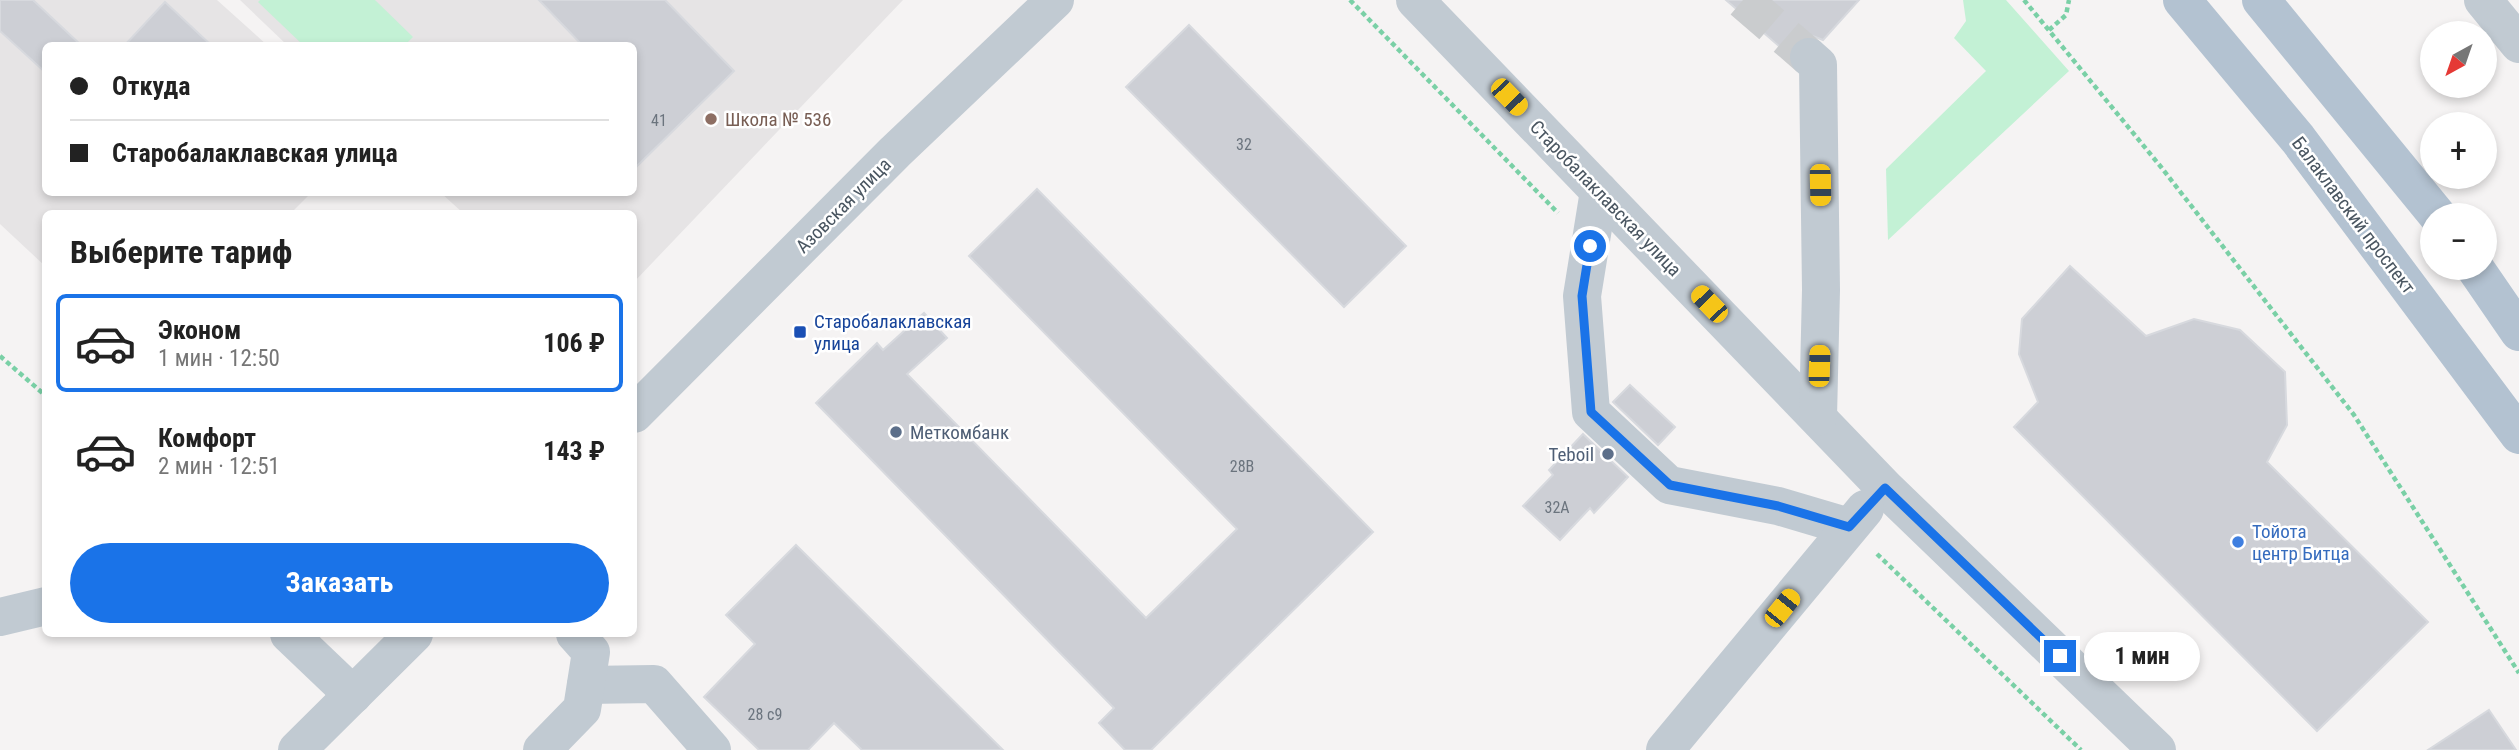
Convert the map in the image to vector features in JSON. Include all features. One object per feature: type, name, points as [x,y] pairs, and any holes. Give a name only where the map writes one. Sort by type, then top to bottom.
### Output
[{"type":"main road","name":"Балаклавский проспект","points":[[2182,0],[2206,16],[2519,435]]},
{"type":"main road","points":[[2261,0],[2427,203]]},
{"type":"main road","points":[[2483,280],[2519,332]]},
{"type":"street","name":"Азовская улица","points":[[637,411],[887,161],[1055,0]]},
{"type":"street","points":[[2483,0],[2519,44]]},
{"type":"street","name":"Старобалаклавская улица","points":[[1429,1],[1599,191],[1885,488],[2157,750]]},
{"type":"street","points":[[1809,57],[1818,65],[1821,290],[1818,417]]},
{"type":"street","points":[[1599,191],[1582,296],[1591,412],[1670,485],[1778,506],[1849,527]]},
{"type":"street","points":[[1665,750],[1849,527],[1885,488]]},
{"type":"street","points":[[0,617],[42,607]]},
{"type":"street","points":[[292,637],[353,695]]},
{"type":"street","points":[[297,750],[411,637]]},
{"type":"street","points":[[542,750],[582,709],[591,652],[578,637]]},
{"type":"street","points":[[586,685],[654,684],[712,750]]},
{"type":"path","points":[[1350,0],[1590,246]]},
{"type":"path","points":[[2024,0],[2161,167],[2354,415],[2519,673]]},
{"type":"path","points":[[2049,30],[2066,15],[2069,0]]},
{"type":"path","points":[[0,356],[42,393]]},
{"type":"path","points":[[1849,527],[2081,750]]},
{"type":"shaded area","points":[[0,0],[217,0],[264,42],[42,42],[42,196],[308,196],[294,210],[42,210],[42,263],[0,224]]},
{"type":"shaded area","name":"Школа № 536","points":[[240,0],[903,0],[637,279],[637,210],[460,210],[444,196],[637,196],[637,42],[284,42]]},
{"type":"green space","points":[[375,0],[413,37],[408,42],[300,42],[258,2]]},
{"type":"green space","points":[[1963,0],[2006,0],[2069,71],[1888,240],[1886,169],[1986,71],[1954,38],[1966,21]]},
{"type":"building","points":[[0,0],[33,0],[78,42],[42,42],[42,69],[0,31]]},
{"type":"building","points":[[539,0],[665,0],[734,71],[637,166],[637,42],[579,42]]},
{"type":"building","points":[[1726,0],[1859,0],[1823,40],[1813,36],[1801,37],[1792,43],[1788,54]]},
{"type":"building","points":[[165,2],[208,42],[128,42]]},
{"type":"building","points":[[1189,25],[1406,246],[1344,307],[1126,87]]},
{"type":"building","points":[[1037,189],[1373,532],[1151,750],[1125,750],[1099,723],[1114,708],[816,403],[877,343],[883,350],[924,313],[947,338],[907,374],[1146,618],[1237,529],[969,256]]},
{"type":"building","name":"Тойота центр Битца","points":[[2070,266],[2146,336],[2194,319],[2240,330],[2285,372],[2287,425],[2267,462],[2428,622],[2317,731],[2014,427],[2038,402],[2019,354],[2022,319]]},
{"type":"building","points":[[1630,385],[1675,427],[1658,445],[1613,402]]},
{"type":"building","points":[[1583,434],[1628,477],[1594,513],[1590,508],[1560,540],[1523,506],[1553,475],[1549,470]]},
{"type":"building","points":[[796,545],[1003,750],[862,750],[834,723],[808,750],[759,750],[704,697],[755,644],[726,615]]},
{"type":"building","points":[[2489,710],[2516,750],[2428,750]]},
{"type":"tunnel","points":[[1743,0],[1809,57]]},
{"type":"place","name":"Школа № 536","points":[[711,119]]},
{"type":"place","name":"Старобалаклавская улица","points":[[800,332]]},
{"type":"place","name":"Меткомбанк","points":[[896,432]]},
{"type":"place","name":"Teboil","points":[[1608,454]]},
{"type":"place","name":"Тойота центр Битца","points":[[2238,542]]},
{"type":"route","points":[[1590,246],[1582,296],[1591,412],[1670,485],[1778,506],[1849,527],[1885,488],[2060,656]]}]
